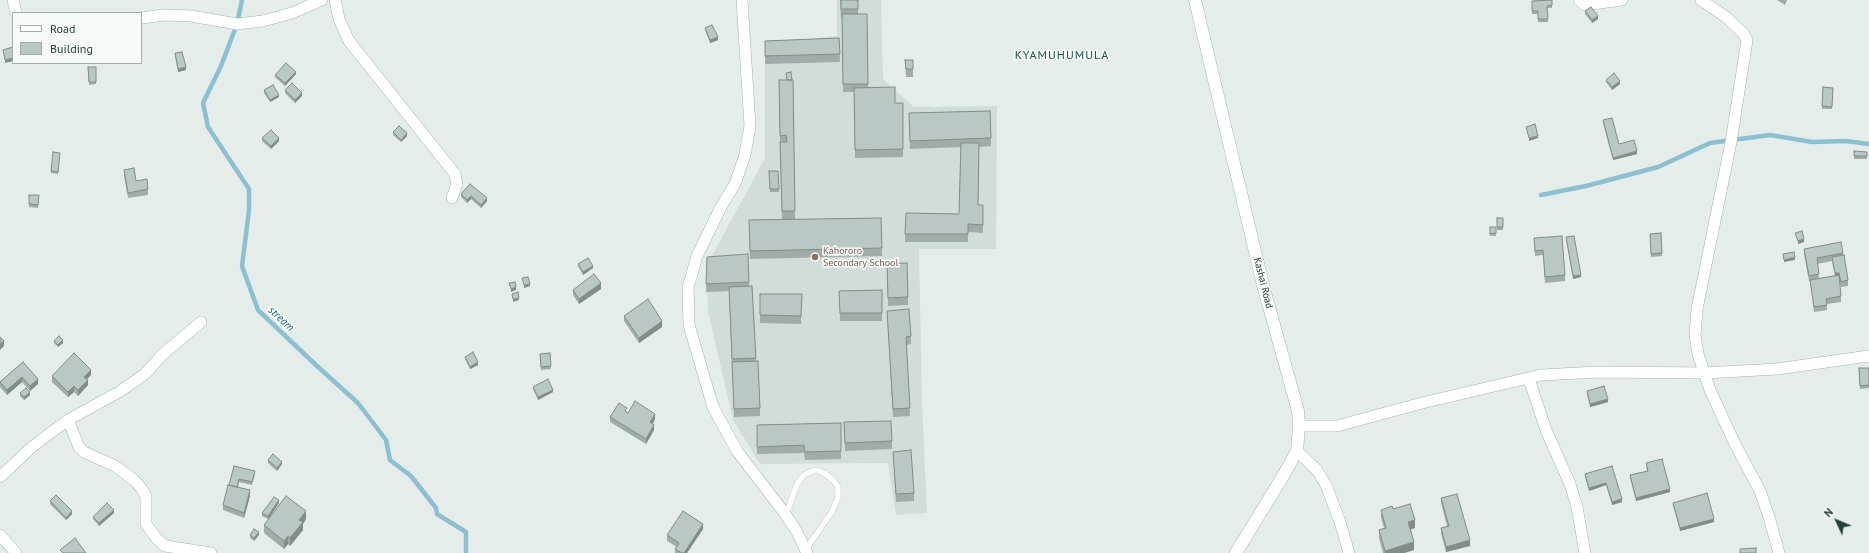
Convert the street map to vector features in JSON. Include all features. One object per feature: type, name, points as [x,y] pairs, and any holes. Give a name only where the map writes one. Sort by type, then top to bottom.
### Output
[{"type":"street","points":[[13,0],[16,12]]},
{"type":"street","points":[[142,18],[164,15],[191,16],[237,24],[263,21],[292,13],[322,0]]},
{"type":"street","points":[[334,0],[339,19],[350,41],[455,174],[458,184],[452,198]]},
{"type":"street","points":[[742,0],[750,126],[745,155],[735,184],[697,256],[688,288],[689,325],[713,407],[737,451],[786,515],[807,551]]},
{"type":"street","name":"Kashai Road","points":[[1195,0],[1260,270],[1298,411],[1300,426],[1297,451],[1236,553]]},
{"type":"street","points":[[1579,0],[1586,5],[1622,0]]},
{"type":"street","points":[[1701,0],[1726,17],[1744,33],[1747,40],[1731,142],[1714,217],[1697,309],[1695,336],[1698,354],[1719,410],[1760,491],[1779,553]]},
{"type":"street","points":[[0,477],[32,447],[68,420],[119,392],[145,374],[162,355],[201,322]]},
{"type":"street","points":[[1300,426],[1337,426],[1422,403],[1541,375],[1598,372],[1705,373],[1777,369],[1869,356]]},
{"type":"street","points":[[1529,379],[1546,430],[1570,484],[1577,507],[1585,553]]},
{"type":"street","points":[[68,420],[79,447],[84,452],[115,466],[134,480],[141,488],[146,496],[146,524],[157,539],[165,546],[210,553]]},
{"type":"street","points":[[1297,451],[1317,470],[1326,485],[1340,522],[1349,553]]},
{"type":"street","points":[[0,535],[16,553]]},
{"type":"lane","points":[[786,515],[797,484],[804,475],[815,470],[824,473],[833,480],[838,487],[838,498],[832,512],[807,551]]},
{"type":"shaded area","name":"Kahororo Secondary School","points":[[837,0],[881,0],[883,79],[914,107],[997,106],[996,249],[919,249],[922,403],[927,513],[896,515],[888,463],[760,464],[733,420],[708,311],[707,265],[765,158],[765,44],[837,36]]},
{"type":"building","points":[[841,0],[858,0],[858,9],[841,9]]},
{"type":"building","points":[[1552,0],[1552,5],[1547,6],[1548,19],[1538,19],[1538,11],[1532,11],[1532,1]]},
{"type":"building","points":[[1591,7],[1598,16],[1592,20],[1585,11]]},
{"type":"building","points":[[842,14],[867,14],[868,84],[843,84]]},
{"type":"building","points":[[712,25],[718,37],[710,40],[705,28]]},
{"type":"building","points":[[839,38],[840,54],[765,56],[765,41]]},
{"type":"building","points":[[12,47],[12,58],[5,60],[3,50]]},
{"type":"building","points":[[182,52],[186,67],[178,69],[175,53]]},
{"type":"building","points":[[905,60],[913,60],[913,69],[906,69]]},
{"type":"building","points":[[286,63],[296,72],[285,83],[275,75]]},
{"type":"building","points":[[88,67],[96,67],[96,82],[89,82]]},
{"type":"building","points":[[791,72],[792,80],[787,80],[786,73]]},
{"type":"building","points":[[1614,73],[1620,81],[1612,87],[1606,80]]},
{"type":"building","points":[[779,80],[793,80],[795,211],[782,211],[780,142],[787,142],[786,135],[780,136]]},
{"type":"building","points":[[292,83],[302,93],[295,100],[285,90]]},
{"type":"building","points":[[273,85],[279,95],[270,100],[264,90]]},
{"type":"building","points":[[895,87],[895,103],[903,103],[903,149],[855,150],[854,88]]},
{"type":"building","points":[[1823,87],[1833,88],[1832,107],[1822,106]]},
{"type":"building","points":[[990,111],[991,138],[910,141],[909,113]]},
{"type":"building","points":[[1612,118],[1619,144],[1634,140],[1637,151],[1613,158],[1603,120]]},
{"type":"building","points":[[1535,124],[1538,136],[1529,138],[1526,127]]},
{"type":"building","points":[[399,126],[407,133],[401,140],[393,132]]},
{"type":"building","points":[[271,130],[279,138],[271,146],[262,138]]},
{"type":"building","points":[[961,143],[979,143],[978,205],[983,205],[983,225],[968,224],[968,234],[905,234],[906,213],[959,214]]},
{"type":"building","points":[[1854,151],[1867,152],[1867,156],[1854,156]]},
{"type":"building","points":[[53,152],[60,153],[58,172],[51,171]]},
{"type":"building","points":[[134,168],[136,181],[147,179],[148,189],[128,193],[124,170]]},
{"type":"building","points":[[769,171],[778,171],[779,189],[770,189]]},
{"type":"building","points":[[470,184],[487,198],[481,205],[471,196],[467,200],[461,194]]},
{"type":"building","points":[[29,195],[39,195],[38,205],[29,204]]},
{"type":"building","points":[[881,218],[882,248],[750,251],[749,220]]},
{"type":"building","points":[[1497,218],[1503,218],[1503,227],[1497,227]]},
{"type":"building","points":[[1490,227],[1496,227],[1496,233],[1490,234]]},
{"type":"building","points":[[1802,231],[1804,239],[1798,241],[1795,233]]},
{"type":"building","points":[[1661,233],[1662,253],[1651,254],[1650,234]]},
{"type":"building","points":[[1562,236],[1565,275],[1545,277],[1543,250],[1535,251],[1534,238]]},
{"type":"building","points":[[1574,236],[1581,275],[1573,276],[1566,237]]},
{"type":"building","points":[[1841,242],[1843,253],[1817,258],[1819,274],[1809,276],[1804,249]]},
{"type":"building","points":[[1794,252],[1795,257],[1784,260],[1783,254]]},
{"type":"building","points":[[748,254],[749,282],[706,284],[707,257]]},
{"type":"building","points":[[1844,255],[1848,280],[1841,282],[1839,273],[1835,273],[1832,257]]},
{"type":"building","points":[[588,258],[593,266],[583,272],[578,264]]},
{"type":"building","points":[[907,263],[908,297],[888,298],[887,264]]},
{"type":"building","points":[[594,274],[601,283],[579,299],[573,290]]},
{"type":"building","points":[[1839,275],[1841,296],[1826,299],[1827,305],[1814,307],[1810,280]]},
{"type":"building","points":[[528,277],[530,284],[524,285],[522,278]]},
{"type":"building","points":[[515,282],[516,287],[511,289],[509,283]]},
{"type":"building","points":[[752,286],[756,358],[732,359],[729,287]]},
{"type":"building","points":[[882,290],[882,313],[840,313],[839,291]]},
{"type":"building","points":[[518,292],[519,298],[513,299],[512,294]]},
{"type":"building","points":[[760,294],[802,294],[801,316],[760,315]]},
{"type":"building","points":[[648,299],[662,321],[639,338],[624,316]]},
{"type":"building","points":[[909,309],[911,336],[906,337],[910,408],[893,409],[887,311]]},
{"type":"building","points":[[59,336],[63,340],[58,345],[54,341]]},
{"type":"building","points":[[0,337],[4,341],[0,344]]},
{"type":"building","points":[[473,352],[478,362],[470,367],[465,357]]},
{"type":"building","points":[[74,353],[91,370],[84,377],[88,380],[78,390],[74,386],[68,392],[52,376]]},
{"type":"building","points":[[550,353],[551,366],[541,367],[540,354]]},
{"type":"building","points":[[758,361],[760,408],[734,409],[732,362]]},
{"type":"building","points":[[23,362],[38,379],[30,386],[22,377],[7,390],[0,382]]},
{"type":"building","points":[[1859,368],[1869,368],[1869,385],[1860,386]]},
{"type":"building","points":[[548,379],[553,390],[538,397],[533,387]]},
{"type":"building","points":[[1604,386],[1608,399],[1590,404],[1587,391]]},
{"type":"building","points":[[26,388],[30,392],[24,397],[20,393]]},
{"type":"building","points":[[635,401],[655,414],[650,422],[654,425],[646,439],[610,417],[619,403],[627,408],[625,411],[628,413]]},
{"type":"building","points":[[891,421],[892,441],[845,443],[844,422]]},
{"type":"building","points":[[841,423],[841,451],[805,452],[804,445],[757,447],[757,425]]},
{"type":"building","points":[[911,450],[914,493],[896,494],[893,452]]},
{"type":"building","points":[[273,454],[282,462],[277,468],[268,460]]},
{"type":"building","points":[[1662,459],[1670,489],[1636,498],[1630,475],[1648,471],[1646,463]]},
{"type":"building","points":[[234,466],[255,471],[252,482],[239,479],[237,487],[229,485]]},
{"type":"building","points":[[1612,466],[1622,499],[1612,502],[1606,483],[1589,488],[1585,474]]},
{"type":"building","points":[[228,485],[250,490],[244,513],[223,505]]},
{"type":"building","points":[[1707,493],[1714,519],[1680,528],[1673,503]]},
{"type":"building","points":[[1457,494],[1470,540],[1446,547],[1441,528],[1449,526],[1441,498]]},
{"type":"building","points":[[56,495],[72,511],[66,518],[50,501]]},
{"type":"building","points":[[286,496],[306,511],[299,520],[303,522],[290,538],[288,536],[284,541],[264,525]]},
{"type":"building","points":[[274,497],[279,500],[268,516],[262,513]]},
{"type":"building","points":[[107,503],[114,510],[99,523],[93,517]]},
{"type":"building","points":[[1410,504],[1415,520],[1408,522],[1414,542],[1385,551],[1379,530],[1386,528],[1381,510],[1392,506],[1393,509]]},
{"type":"building","points":[[683,511],[703,524],[684,553],[682,553],[675,549],[679,543],[667,535]]},
{"type":"building","points":[[254,529],[259,532],[254,538],[250,535]]},
{"type":"building","points":[[75,538],[86,553],[63,553],[60,550]]},
{"type":"building","points":[[1756,548],[1756,553],[1740,553],[1740,549]]},
{"type":"waterway","name":"stream","points":[[242,0],[237,24],[221,66],[203,103],[208,127],[249,189],[249,210],[242,266],[258,310],[358,403],[386,440],[390,460],[411,476],[436,508],[437,514],[466,532],[466,553]]},
{"type":"waterway","points":[[1541,195],[1586,186],[1658,167],[1710,143],[1770,135],[1812,142],[1846,141],[1869,144]]},
{"type":"place","name":"Kahororo Secondary School","points":[[815,257]]},
{"type":"district","name":"KYAMUHUMULA","points":[[1062,56]]}]
